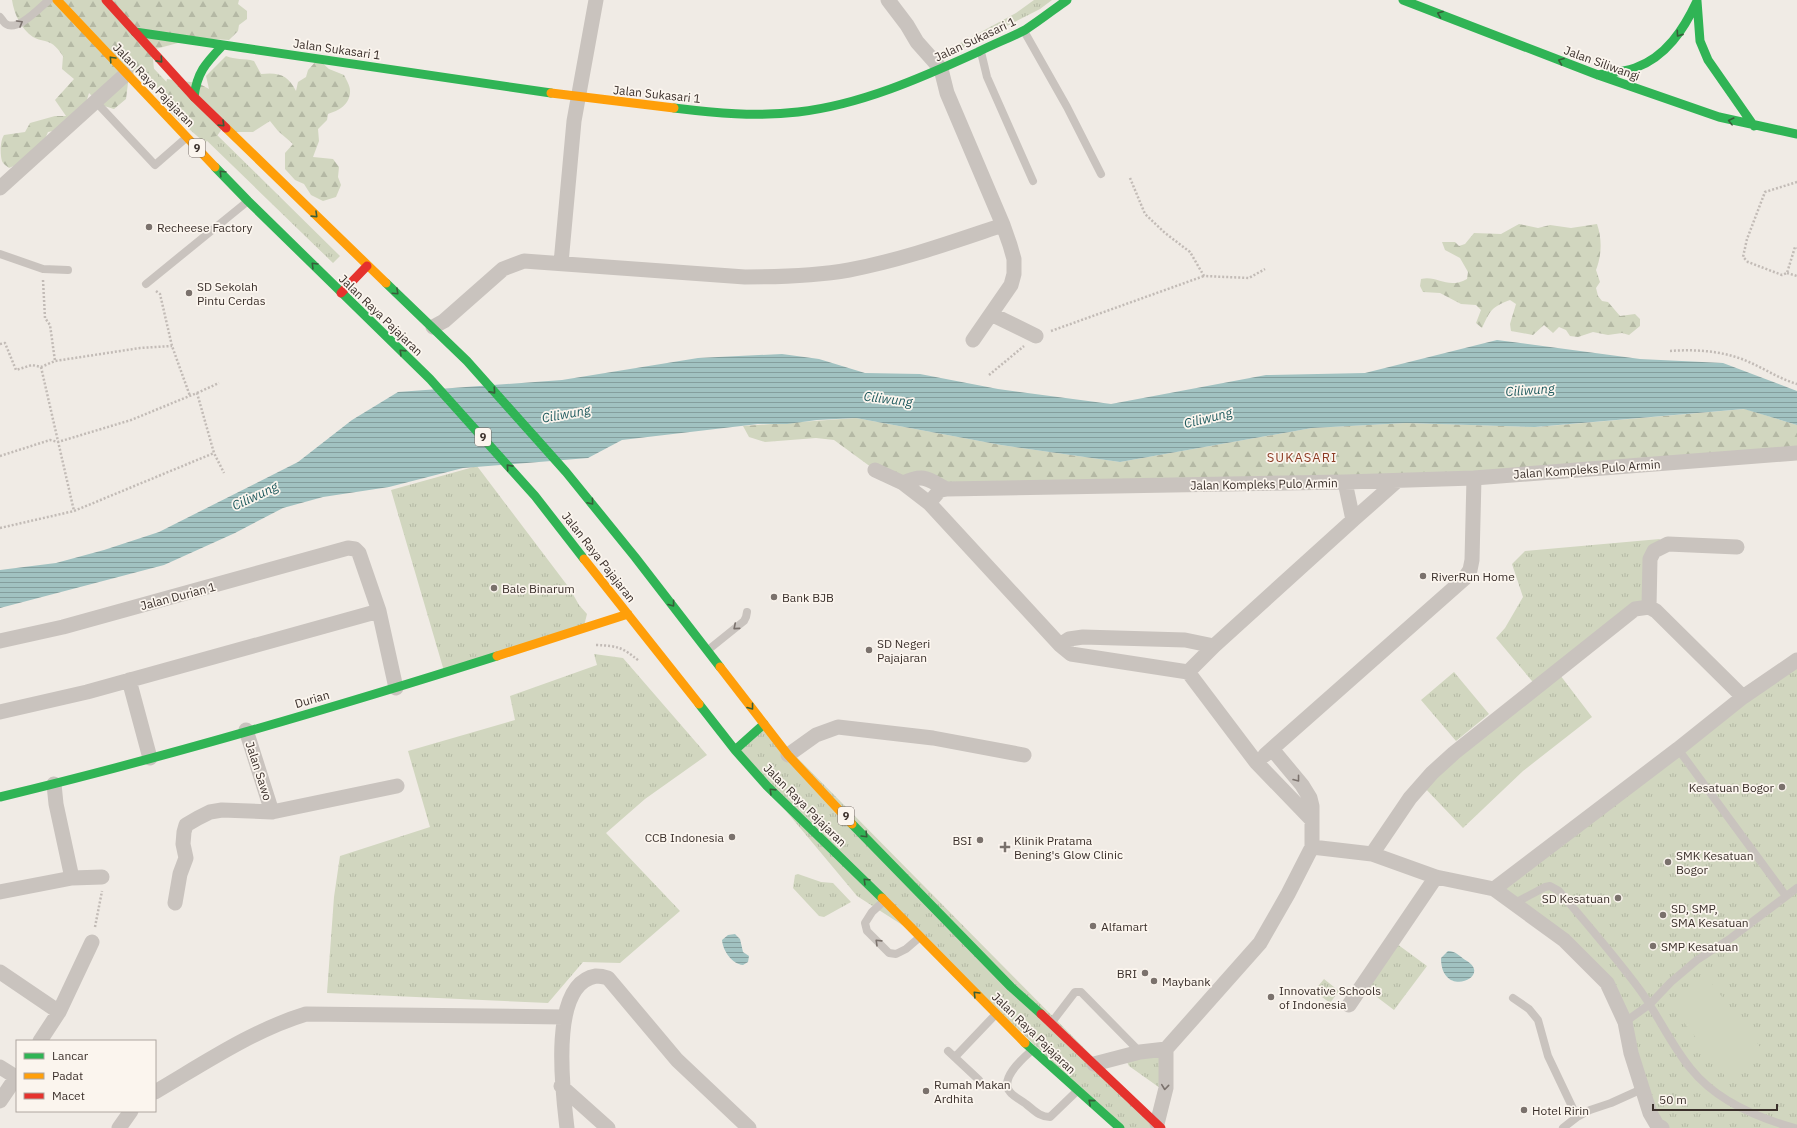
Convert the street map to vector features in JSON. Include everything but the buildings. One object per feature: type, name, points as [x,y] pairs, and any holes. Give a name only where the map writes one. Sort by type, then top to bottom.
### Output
[{"type":"main road","name":"Jalan Raya Pajajaran","points":[[57,0],[248,201],[430,379],[535,496],[735,750],[767,786],[885,900],[1032,1050],[1120,1128]]},
{"type":"main road","name":"Jalan Raya Pajajaran","points":[[106,0],[194,97],[367,266],[433,327],[467,361],[566,472],[636,557],[788,755],[836,807],[1011,988],[1052,1023],[1159,1126]]},
{"type":"main road","name":"Jalan Sukasari 1","points":[[135,32],[578,98],[711,113],[757,115],[798,112],[838,105],[941,69],[1024,30],[1067,0]]},
{"type":"main road","name":"Jalan Siliwangi","points":[[1403,0],[1598,75],[1719,118],[1797,134]]},
{"type":"main road","points":[[1598,75],[1635,68],[1648,62],[1676,39],[1687,23],[1697,1]]},
{"type":"main road","points":[[1697,1],[1700,41],[1708,60],[1724,80],[1754,126]]},
{"type":"main road","points":[[194,97],[197,75],[223,44]]},
{"type":"main road","points":[[341,293],[367,266]]},
{"type":"main road","name":"Durian","points":[[0,797],[150,758],[396,688],[628,614]]},
{"type":"main road","points":[[735,750],[764,724]]},
{"type":"street","points":[[561,263],[578,98],[596,0]]},
{"type":"street","points":[[888,0],[907,24],[917,42],[941,69],[947,93],[1003,225],[1014,259],[1014,274],[1011,285],[972,340]]},
{"type":"street","points":[[3,179],[96,102],[126,74]]},
{"type":"street","points":[[433,327],[444,321],[503,269],[524,261],[745,277],[816,274],[848,270],[911,255],[1003,225]]},
{"type":"street","points":[[991,314],[1036,336]]},
{"type":"street","name":"Jalan Kompleks Pulo Armin","points":[[946,489],[1397,481],[1474,478],[1797,453]]},
{"type":"street","points":[[875,470],[903,483],[929,503],[1060,645],[1071,654],[1188,672],[1256,762],[1311,819]]},
{"type":"street","points":[[903,483],[915,477],[923,477],[946,489]]},
{"type":"street","points":[[1256,762],[1464,579],[1470,570],[1472,560],[1474,478]]},
{"type":"street","points":[[1188,672],[1214,646],[1397,481]]},
{"type":"street","points":[[1345,482],[1354,520]]},
{"type":"street","points":[[929,503],[940,490],[946,489]]},
{"type":"street","points":[[1649,607],[1650,557],[1654,551],[1668,544],[1737,546]]},
{"type":"street","name":"Jalan Durian 1","points":[[0,641],[63,627],[348,548],[355,549],[359,553],[379,611]]},
{"type":"street","points":[[1372,854],[1410,798],[1432,773],[1454,753],[1635,609],[1649,607],[1656,611],[1743,697]]},
{"type":"street","points":[[0,712],[48,702],[379,611],[396,688]]},
{"type":"street","points":[[1060,645],[1069,638],[1083,637],[1185,640],[1214,646]]},
{"type":"street","points":[[1494,889],[1678,749],[1743,697],[1797,660]]},
{"type":"street","points":[[129,680],[150,758]]},
{"type":"street","points":[[788,755],[816,735],[838,727],[933,738],[1024,755]]},
{"type":"street","name":"Jalan Sawo","points":[[246,730],[272,812]]},
{"type":"street","points":[[1159,1126],[1166,1088],[1166,1049],[1260,943],[1288,894],[1312,847],[1312,806],[1308,794],[1272,749]]},
{"type":"street","points":[[54,784],[56,804],[72,878]]},
{"type":"street","points":[[175,903],[180,874],[186,858],[183,844],[186,826],[210,812],[222,810],[272,812],[397,786]]},
{"type":"street","points":[[1312,847],[1372,854],[1436,877],[1494,889],[1564,940],[1595,970],[1606,983],[1625,1022],[1631,1053],[1650,1113],[1657,1124],[1662,1128]]},
{"type":"street","points":[[0,892],[72,878],[102,877]]},
{"type":"street","points":[[1350,1005],[1436,877]]},
{"type":"street","points":[[41,1040],[59,1012],[92,942]]},
{"type":"street","points":[[0,972],[59,1012]]},
{"type":"street","points":[[567,1128],[562,1086],[564,1017],[573,994],[581,983],[597,976],[608,978],[677,1060],[749,1128]]},
{"type":"street","points":[[156,1091],[263,1031],[283,1021],[306,1014],[564,1017]]},
{"type":"street","points":[[1094,1064],[1140,1052],[1166,1049]]},
{"type":"street","points":[[0,1067],[16,1077],[0,1101]]},
{"type":"street","points":[[562,1086],[608,1128]]},
{"type":"street","points":[[119,1128],[130,1112]]},
{"type":"lane","points":[[0,17],[7,24],[14,26],[20,24],[49,0]]},
{"type":"lane","points":[[1024,30],[1067,107],[1101,174]]},
{"type":"lane","points":[[981,51],[987,77],[1033,181]]},
{"type":"lane","points":[[96,102],[155,165],[187,137]]},
{"type":"lane","points":[[146,284],[248,201]]},
{"type":"lane","points":[[0,254],[43,269],[68,270]]},
{"type":"lane","points":[[707,650],[744,621],[747,612]]},
{"type":"lane","points":[[1678,749],[1786,896]]},
{"type":"lane","points":[[1515,903],[1545,887],[1550,886],[1559,890],[1634,982],[1650,1004],[1677,1050],[1692,1070],[1714,1091],[1740,1108],[1795,1128]]},
{"type":"lane","points":[[1625,1022],[1650,1004],[1671,982],[1697,960],[1731,938],[1797,888]]},
{"type":"lane","points":[[885,900],[872,912],[865,923],[867,931],[889,953],[896,954],[906,949],[921,937]]},
{"type":"lane","points":[[1052,1023],[1075,992],[1081,992],[1140,1052]]},
{"type":"lane","points":[[1513,998],[1529,1009],[1538,1020],[1548,1056],[1577,1117]]},
{"type":"lane","points":[[955,1057],[996,1014]]},
{"type":"lane","points":[[1032,1050],[1017,1065],[1008,1079],[1007,1086],[1010,1092],[1042,1117],[1050,1117],[1078,1091]]},
{"type":"lane","points":[[948,1051],[979,1080]]},
{"type":"lane","points":[[1563,1128],[1577,1117],[1590,1110],[1611,1103],[1642,1089]]},
{"type":"path","points":[[1130,178],[1145,214],[1165,233],[1190,252],[1204,276]]},
{"type":"path","points":[[1797,182],[1765,192],[1747,239],[1743,257],[1748,262],[1782,275],[1787,273],[1797,276]]},
{"type":"path","points":[[1787,273],[1795,247],[1797,248]]},
{"type":"path","points":[[43,269],[45,318],[50,325],[55,361]]},
{"type":"path","points":[[989,375],[1036,336],[1126,306],[1169,288],[1204,276],[1249,278],[1265,269]]},
{"type":"path","points":[[146,284],[160,294],[172,346],[190,396]]},
{"type":"path","points":[[0,344],[5,343],[16,370],[32,365],[41,367],[55,361],[140,348],[172,346]]},
{"type":"path","points":[[1670,351],[1708,351],[1729,355],[1748,362],[1783,380],[1797,384]]},
{"type":"path","points":[[41,367],[74,512]]},
{"type":"path","points":[[0,456],[50,440],[58,442],[131,420],[219,383]]},
{"type":"path","points":[[197,393],[214,453],[224,473]]},
{"type":"path","points":[[0,528],[74,512],[214,453]]},
{"type":"path","points":[[594,645],[624,649],[640,662]]},
{"type":"path","points":[[92,942],[103,888],[102,877]]},
{"type":"green space","points":[[12,0],[239,0],[238,4],[247,11],[247,19],[239,25],[238,31],[229,40],[196,38],[152,50],[154,69],[145,76],[134,72],[128,83],[126,99],[114,109],[101,105],[89,93],[79,126],[48,132],[41,145],[33,154],[22,162],[9,168],[3,163],[1,158],[1,144],[4,135],[25,132],[30,123],[55,116],[66,116],[55,100],[74,79],[62,69],[63,56],[56,47],[51,43],[34,38],[25,30],[16,16]]},
{"type":"green space","points":[[76,0],[89,0],[212,130],[340,256],[333,263],[202,136]]},
{"type":"green space","points":[[1034,0],[1052,0],[1040,9],[962,49],[955,46],[1016,13]]},
{"type":"green space","points":[[226,56],[254,61],[261,74],[278,74],[290,81],[296,91],[298,82],[306,77],[308,70],[318,59],[329,69],[344,75],[350,88],[349,99],[340,109],[328,114],[327,120],[318,129],[319,141],[313,157],[333,159],[339,167],[338,177],[341,185],[336,197],[323,201],[311,195],[304,184],[295,180],[285,169],[285,153],[293,144],[278,131],[270,121],[253,132],[231,132],[224,126],[217,136],[210,137],[205,143],[172,114],[163,95],[167,79],[198,83],[209,89],[206,76]]},
{"type":"green space","points":[[1519,224],[1538,228],[1550,225],[1571,228],[1597,224],[1601,247],[1596,270],[1600,282],[1596,288],[1598,296],[1602,301],[1608,302],[1620,316],[1635,314],[1640,319],[1640,326],[1629,335],[1622,333],[1608,335],[1593,332],[1578,337],[1570,336],[1566,330],[1559,327],[1553,333],[1544,325],[1533,335],[1511,331],[1510,324],[1516,304],[1510,300],[1492,310],[1482,328],[1476,323],[1481,310],[1476,305],[1461,304],[1440,293],[1423,292],[1420,286],[1421,279],[1427,278],[1454,283],[1467,279],[1468,272],[1460,258],[1445,250],[1442,242],[1455,242],[1459,246],[1465,244],[1474,233],[1501,234]]},
{"type":"green space","points":[[1745,409],[1797,425],[1797,453],[1614,467],[1009,488],[911,479],[875,470],[834,440],[816,438],[765,442],[749,437],[743,426],[856,418],[1001,445],[1120,462],[1312,428],[1406,423],[1537,427]]},
{"type":"green space","points":[[477,466],[570,589],[579,605],[587,614],[584,626],[444,671],[391,490]]},
{"type":"green space","points":[[1660,539],[1654,551],[1649,607],[1557,671],[1592,717],[1523,771],[1463,828],[1422,785],[1537,687],[1496,638],[1505,628],[1523,597],[1512,564],[1525,551]]},
{"type":"green space","points":[[594,654],[623,658],[707,755],[645,799],[606,833],[680,911],[620,963],[583,962],[548,1003],[327,993],[334,897],[340,856],[430,827],[408,751],[515,720],[510,696],[597,665]]},
{"type":"green space","name":"SD, SMP, SMA Kesatuan","points":[[1797,659],[1797,1128],[1662,1128],[1606,983],[1494,889]]},
{"type":"green space","points":[[1454,672],[1489,714],[1456,741],[1421,700]]},
{"type":"green space","points":[[764,724],[1163,1128],[1122,1128],[921,937],[857,896],[735,750]]},
{"type":"green space","points":[[798,874],[821,882],[833,883],[851,902],[824,917],[819,916],[793,888],[795,875]]},
{"type":"green space","points":[[1397,944],[1427,966],[1394,1010],[1365,988]]},
{"type":"green space","points":[[1324,979],[1339,991],[1330,1003],[1314,991]]},
{"type":"green space","points":[[1709,980],[1761,1048],[1725,1076],[1673,1008]]},
{"type":"green space","points":[[1164,1056],[1160,1088],[1129,1066],[1127,1062],[1130,1060]]},
{"type":"water","name":"Ciliwung","points":[[1497,340],[1640,359],[1723,363],[1797,391],[1797,425],[1744,409],[1535,427],[1406,423],[1312,428],[1120,462],[1001,445],[856,418],[817,420],[787,424],[758,424],[622,440],[588,458],[463,468],[389,487],[323,497],[283,508],[235,533],[164,565],[0,608],[0,570],[56,563],[104,550],[159,532],[298,462],[352,420],[398,392],[562,380],[698,358],[782,354],[819,359],[865,373],[920,374],[998,389],[1111,404],[1266,375],[1365,373]]},
{"type":"water","points":[[735,934],[740,939],[743,952],[749,956],[748,962],[743,965],[732,960],[724,948],[722,940],[728,935]]},
{"type":"water","points":[[1448,951],[1458,954],[1473,967],[1474,973],[1470,978],[1464,981],[1456,982],[1449,978],[1443,971],[1441,958]]},
{"type":"traffic: fast","points":[[674,108],[720,113],[767,114],[798,112],[867,97],[912,81],[1013,36],[1030,27],[1067,0]]},
{"type":"traffic: fast","points":[[1403,0],[1598,75],[1719,117],[1797,134]]},
{"type":"traffic: fast","points":[[1697,1],[1700,41],[1708,60],[1754,126]]},
{"type":"traffic: fast","points":[[1598,75],[1635,68],[1656,57],[1680,32],[1697,1]]},
{"type":"traffic: fast","points":[[135,32],[551,93]]},
{"type":"traffic: fast","points":[[194,97],[197,81],[203,68],[223,45]]},
{"type":"traffic: fast","points":[[215,167],[430,379],[535,496],[584,559]]},
{"type":"traffic: fast","points":[[386,283],[467,361],[566,472],[635,557],[720,667]]},
{"type":"traffic: fast","points":[[0,797],[187,749],[497,656]]},
{"type":"traffic: fast","points":[[699,704],[735,750],[767,786],[882,898]]},
{"type":"traffic: fast","points":[[735,750],[764,724]]},
{"type":"traffic: fast","points":[[852,824],[1011,987],[1041,1014]]},
{"type":"traffic: fast","points":[[1025,1043],[1120,1128]]},
{"type":"traffic: slow","points":[[57,0],[215,167]]},
{"type":"traffic: slow","points":[[551,93],[674,108]]},
{"type":"traffic: slow","points":[[226,128],[386,283]]},
{"type":"traffic: slow","points":[[584,559],[699,704]]},
{"type":"traffic: slow","points":[[497,656],[628,614]]},
{"type":"traffic: slow","points":[[720,667],[788,755],[852,824]]},
{"type":"traffic: slow","points":[[882,898],[1025,1043]]},
{"type":"traffic: jam","points":[[106,0],[194,97],[226,128]]},
{"type":"traffic: jam","points":[[341,293],[367,266]]},
{"type":"traffic: jam","points":[[1041,1014],[1161,1128]]},
{"type":"place","name":"Recheese Factory","points":[[149,227]]},
{"type":"place","name":"SD Sekolah Pintu Cerdas","points":[[189,293]]},
{"type":"place","name":"RiverRun Home","points":[[1423,576]]},
{"type":"place","name":"Bale Binarum","points":[[494,588]]},
{"type":"place","name":"Bank BJB","points":[[774,597]]},
{"type":"place","name":"SD Negeri Pajajaran","points":[[869,650]]},
{"type":"place","name":"Kesatuan Bogor","points":[[1782,787]]},
{"type":"place","name":"CCB Indonesia","points":[[732,837]]},
{"type":"place","name":"BSI","points":[[980,840]]},
{"type":"place","name":"Klinik Pratama Bening's Glow Clinic","points":[[1005,847]]},
{"type":"place","name":"SMK Kesatuan Bogor","points":[[1668,862]]},
{"type":"place","name":"SD Kesatuan","points":[[1618,898]]},
{"type":"place","name":"SD, SMP, SMA Kesatuan","points":[[1663,915]]},
{"type":"place","name":"Alfamart","points":[[1093,926]]},
{"type":"place","name":"SMP Kesatuan","points":[[1653,946]]},
{"type":"place","name":"BRI","points":[[1145,973]]},
{"type":"place","name":"Maybank","points":[[1154,981]]},
{"type":"place","name":"Innovative Schools of Indonesia","points":[[1271,997]]},
{"type":"place","name":"Rumah Makan Ardhita","points":[[926,1091]]},
{"type":"place","name":"Hotel Ririn","points":[[1524,1110]]},
{"type":"district","name":"SUKASARI","points":[[1302,457]]}]
